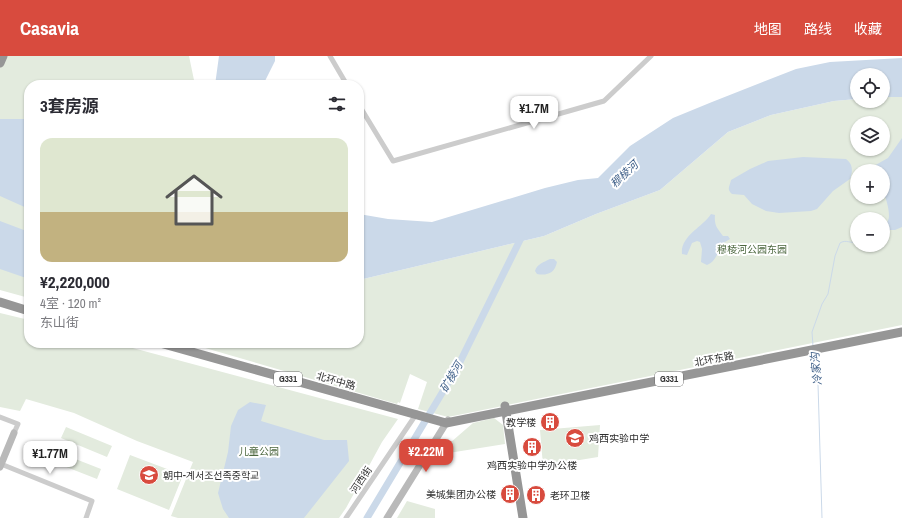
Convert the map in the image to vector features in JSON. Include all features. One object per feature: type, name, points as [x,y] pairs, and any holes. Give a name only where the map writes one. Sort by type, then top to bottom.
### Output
[{"type":"highway","points":[[0,63],[3,56]]},
{"type":"highway","points":[[0,302],[24,309]]},
{"type":"highway","points":[[0,306],[24,313]]},
{"type":"highway","name":"北环东路","points":[[505,409],[902,326]]},
{"type":"highway","name":"北环东路","points":[[443,420],[902,332]]},
{"type":"highway","name":"北环中路","points":[[178,348],[443,420]]},
{"type":"highway","name":"北环中路","points":[[192,348],[417,413]]},
{"type":"highway","points":[[505,409],[523,518]]},
{"type":"main road","points":[[387,518],[443,420]]},
{"type":"main road","points":[[1,466],[14,433]]},
{"type":"street","points":[[330,56],[344,80]]},
{"type":"street","points":[[364,113],[393,161],[604,101],[651,56]]},
{"type":"street","name":"河西街","points":[[346,518],[417,413]]},
{"type":"street","points":[[0,417],[18,424],[14,433]]},
{"type":"street","points":[[1,466],[92,501],[86,518]]},
{"type":"green space","points":[[0,56],[189,56],[194,80],[24,80],[24,297],[0,290]]},
{"type":"green space","name":"穆棱河公园东园","points":[[890,96],[902,97],[902,325],[448,417],[418,409],[427,382],[410,374],[400,403],[398,402],[397,404],[205,348],[364,348],[364,279],[544,236],[596,214],[660,190],[728,132],[771,115],[834,101],[850,100],[850,108],[890,108]]},
{"type":"green space","name":"儿童公园","points":[[0,313],[24,319],[24,348],[133,348],[398,419],[382,442],[339,518],[178,518],[171,516],[193,462],[137,441],[74,413],[26,399],[20,411],[0,407]]},
{"type":"green space","points":[[494,418],[503,425],[505,444],[436,455],[473,423]]},
{"type":"green space","points":[[600,425],[598,457],[543,466],[540,430]]},
{"type":"green space","points":[[66,427],[112,446],[107,457],[61,438]]},
{"type":"green space","points":[[55,451],[101,469],[97,479],[51,461]]},
{"type":"green space","points":[[130,455],[183,475],[169,510],[117,489]]},
{"type":"green space","points":[[407,501],[435,509],[435,518],[397,518]]},
{"type":"water","points":[[219,56],[275,56],[275,61],[266,80],[216,80]]},
{"type":"water","name":"穆棱河","points":[[902,58],[902,97],[890,97],[890,68],[850,68],[850,100],[834,101],[771,115],[728,132],[660,190],[596,214],[544,236],[364,279],[364,215],[388,219],[432,222],[545,188],[578,180],[598,178],[630,146],[673,118],[796,69],[830,62]]},
{"type":"water","points":[[0,119],[24,119],[24,207],[0,196]]},
{"type":"water","points":[[902,138],[902,227],[895,230],[890,230],[890,212],[889,212],[887,204],[890,204],[890,164],[877,164],[890,155]]},
{"type":"water","points":[[803,157],[846,159],[850,164],[850,179],[833,191],[817,209],[811,211],[779,213],[766,211],[752,204],[744,195],[732,194],[729,191],[729,187],[731,180],[768,161]]},
{"type":"water","points":[[711,214],[715,215],[716,226],[723,236],[728,236],[730,239],[720,245],[715,259],[707,265],[701,262],[702,249],[700,242],[697,241],[692,243],[687,255],[682,254],[682,248],[688,237]]},
{"type":"water","points":[[0,221],[24,230],[24,277],[0,269]]},
{"type":"water","points":[[550,259],[554,259],[557,262],[554,269],[550,273],[544,275],[537,274],[535,271],[537,267]]},
{"type":"water","points":[[250,402],[266,405],[261,421],[324,440],[347,440],[349,461],[304,518],[229,518],[223,509],[218,493],[228,452],[231,426],[238,410]]},
{"type":"waterway","name":"矿棱河","points":[[367,518],[457,368],[523,234]]},
{"type":"waterway","name":"冷家沟","points":[[813,346],[812,332],[822,304],[828,294],[835,256],[840,243],[844,241],[850,242]]},
{"type":"waterway","name":"冷家沟","points":[[814,353],[818,384],[822,518]]},
{"type":"place","name":"教学楼","points":[[550,422]]},
{"type":"place","name":"鸡西实验中学","points":[[575,438]]},
{"type":"place","name":"鸡西实验中学办公楼","points":[[532,447]]},
{"type":"place","name":"朝中-계서조선족중학교","points":[[149,475]]},
{"type":"place","name":"美城集团办公楼","points":[[510,494]]},
{"type":"place","name":"老环卫楼","points":[[536,495]]}]
